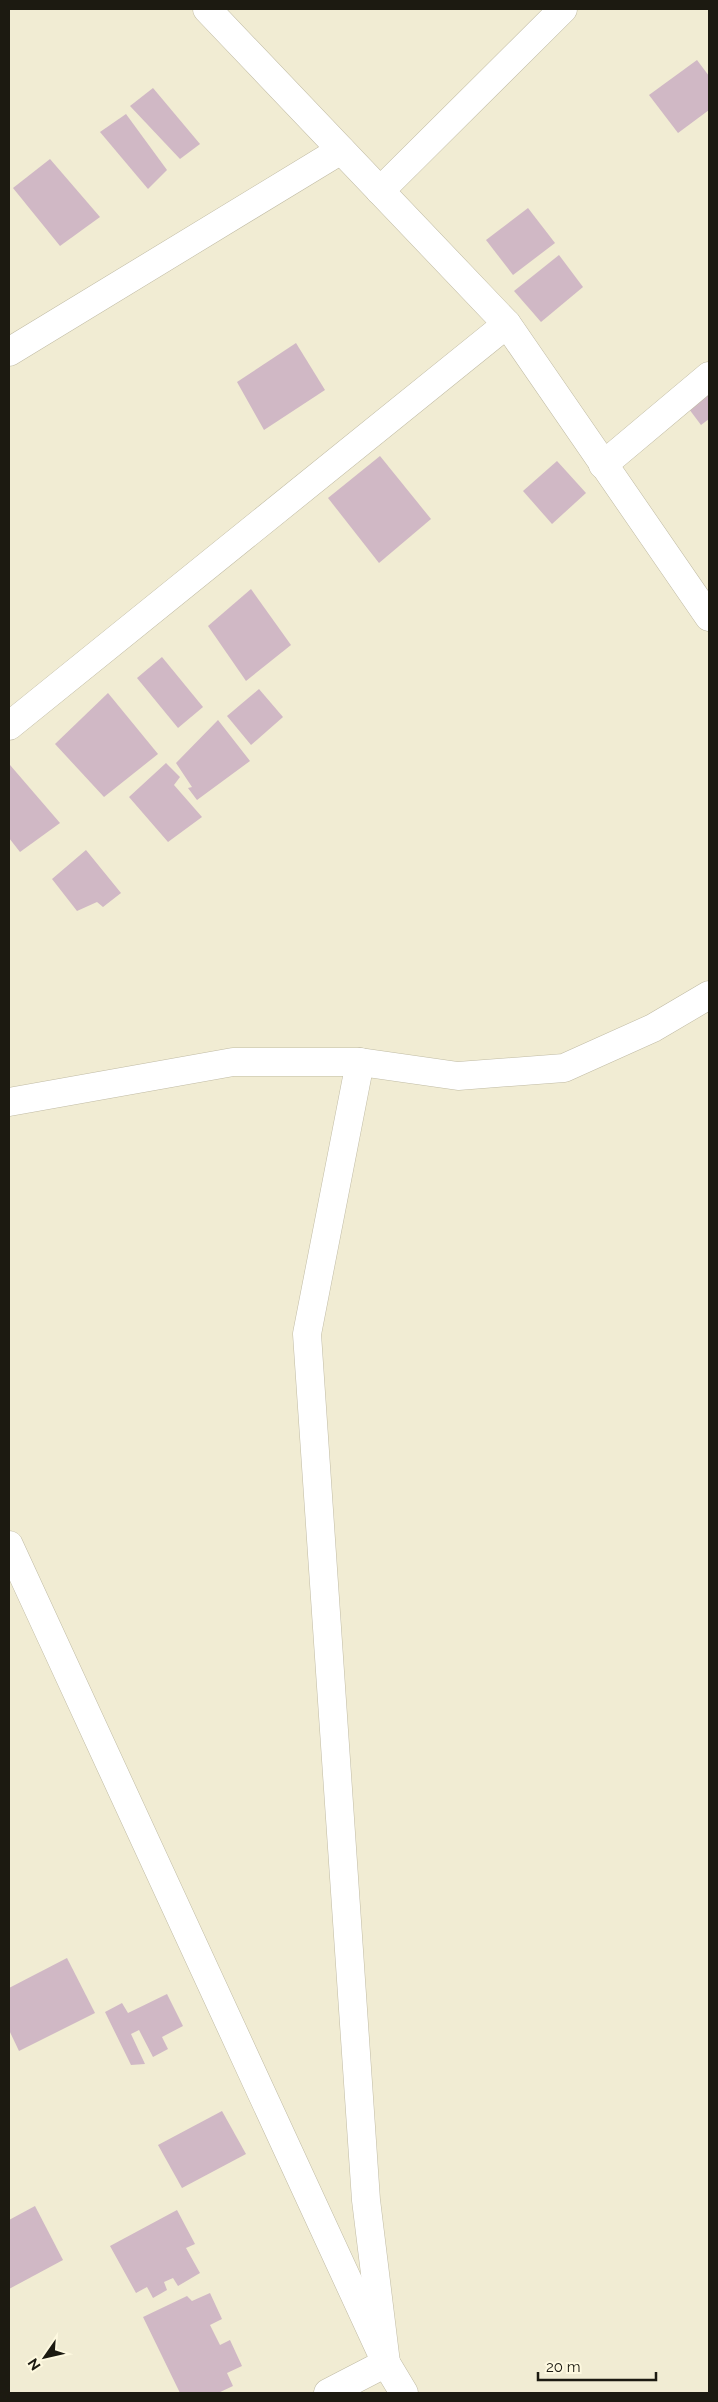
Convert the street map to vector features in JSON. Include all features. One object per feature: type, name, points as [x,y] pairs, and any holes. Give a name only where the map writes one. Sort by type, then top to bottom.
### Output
[{"type":"street","points":[[207,9],[507,324],[709,617]]},
{"type":"street","points":[[380,191],[563,9]]},
{"type":"street","points":[[9,352],[340,150]]},
{"type":"street","points":[[9,726],[507,324]]},
{"type":"street","points":[[603,465],[709,376]]},
{"type":"street","points":[[9,1102],[233,1062],[360,1062],[458,1076],[564,1068],[653,1028],[709,994]]},
{"type":"street","points":[[360,1062],[307,1334],[366,2200],[386,2363]]},
{"type":"street","points":[[9,1545],[386,2363],[404,2393]]},
{"type":"street","points":[[328,2393],[386,2363]]},
{"type":"building","points":[[697,60],[709,76],[709,110],[678,133],[649,95]]},
{"type":"building","points":[[153,88],[200,144],[180,159],[130,106]]},
{"type":"building","points":[[126,114],[167,170],[148,189],[100,132]]},
{"type":"building","points":[[50,159],[100,217],[60,246],[13,188]]},
{"type":"building","points":[[528,208],[555,243],[513,275],[486,240]]},
{"type":"building","points":[[559,255],[583,287],[541,322],[514,291]]},
{"type":"building","points":[[296,343],[325,390],[264,430],[237,382]]},
{"type":"building","points":[[709,387],[709,419],[701,425],[686,405]]},
{"type":"building","points":[[380,456],[431,519],[379,563],[328,498]]},
{"type":"building","points":[[557,461],[586,493],[552,524],[523,491]]},
{"type":"building","points":[[251,589],[291,645],[246,681],[208,626]]},
{"type":"building","points":[[162,657],[203,707],[178,728],[137,678]]},
{"type":"building","points":[[259,689],[283,717],[251,745],[227,716]]},
{"type":"building","points":[[108,693],[158,754],[104,797],[55,744]]},
{"type":"building","points":[[218,720],[250,761],[197,800],[188,788],[192,787],[176,763]]},
{"type":"building","points":[[166,763],[180,777],[174,785],[202,817],[168,842],[129,797]]},
{"type":"building","points":[[10,765],[60,823],[20,852],[9,838]]},
{"type":"building","points":[[86,850],[121,893],[103,907],[97,902],[77,911],[52,879]]},
{"type":"building","points":[[67,1958],[95,2013],[19,2051],[9,2030],[9,1988]]},
{"type":"building","points":[[167,1994],[183,2026],[162,2037],[168,2049],[153,2057],[139,2030],[131,2034],[145,2064],[131,2065],[105,2012],[122,2003],[128,2013]]},
{"type":"building","points":[[222,2111],[246,2154],[182,2188],[158,2145]]},
{"type":"building","points":[[35,2206],[63,2260],[9,2289],[9,2220]]},
{"type":"building","points":[[177,2210],[195,2244],[186,2248],[200,2273],[178,2286],[173,2278],[164,2282],[167,2290],[153,2298],[147,2287],[136,2293],[110,2246]]},
{"type":"building","points":[[210,2293],[222,2319],[210,2325],[220,2345],[230,2340],[242,2366],[227,2373],[233,2386],[218,2393],[180,2393],[143,2317],[187,2296],[192,2301]]}]
